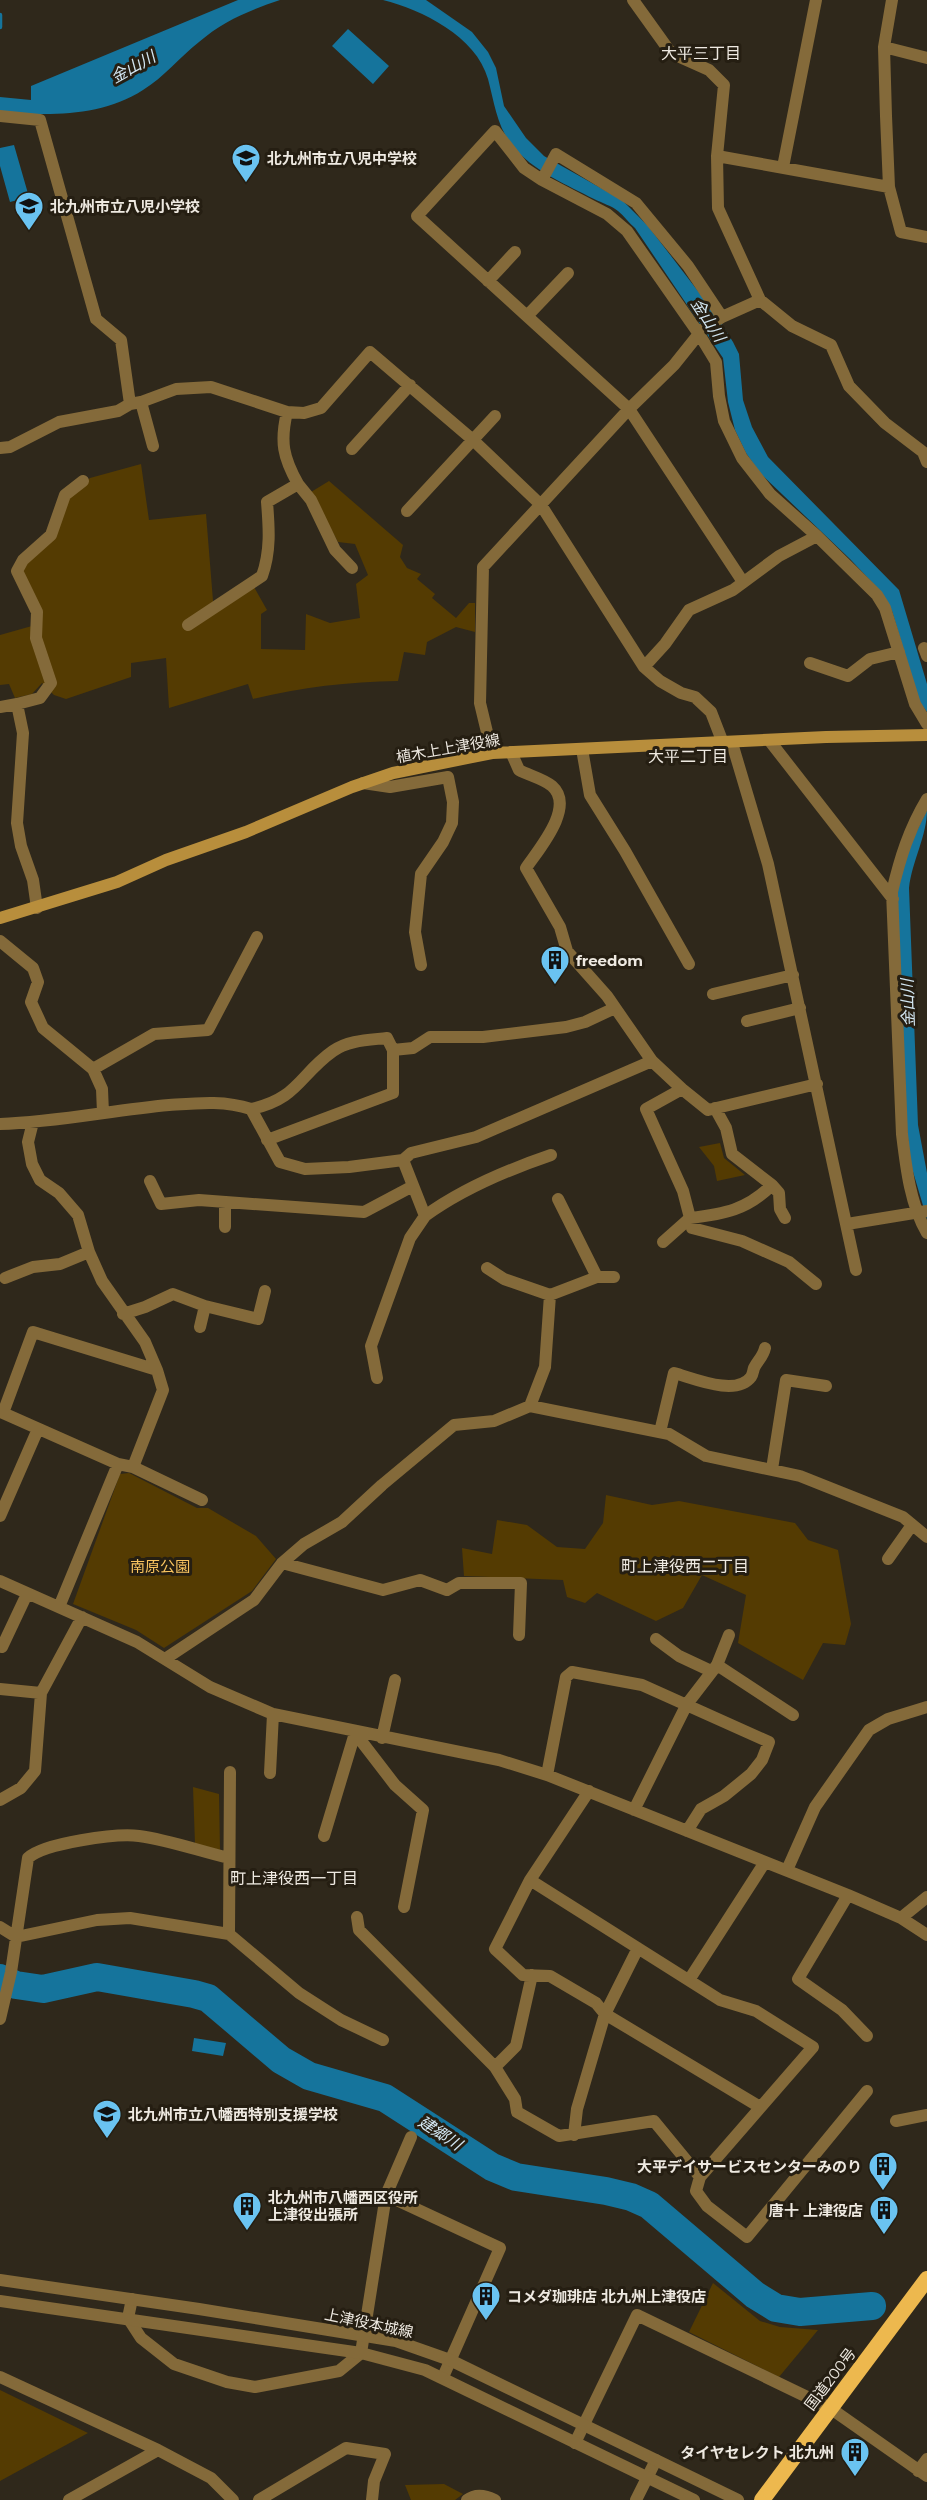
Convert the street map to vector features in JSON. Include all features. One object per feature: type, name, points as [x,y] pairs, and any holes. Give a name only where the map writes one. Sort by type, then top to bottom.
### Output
[{"type":"highway","name":"国道200号","points":[[762,2500],[927,2279]]},
{"type":"main road","name":"植木上上津役線","points":[[0,918],[117,882],[166,860],[246,832],[363,783],[431,764],[492,753],[927,735]]},
{"type":"street","points":[[633,0],[671,53],[709,70],[724,85],[717,156],[718,208],[760,300],[792,326],[831,345],[849,386],[885,423],[923,452],[927,462]]},
{"type":"street","points":[[783,167],[816,0]]},
{"type":"street","points":[[892,0],[884,47],[889,187],[901,232],[927,237]]},
{"type":"street","points":[[884,47],[927,58]]},
{"type":"street","points":[[0,116],[40,120],[96,319],[121,340],[136,403],[153,446]]},
{"type":"street","points":[[743,582],[629,409],[417,216],[495,131],[524,168],[607,214],[627,231],[701,332],[716,362],[724,421],[742,458],[770,494],[877,595],[885,608],[915,704],[927,723]]},
{"type":"street","points":[[543,177],[556,154],[636,204],[688,266],[720,318]]},
{"type":"street","points":[[717,156],[889,187]]},
{"type":"street","points":[[488,281],[515,252]]},
{"type":"street","points":[[527,316],[568,273]]},
{"type":"street","points":[[492,753],[480,703],[483,567],[629,409],[674,365],[701,332],[720,318],[760,300]]},
{"type":"street","points":[[0,448],[10,447],[59,422],[118,411],[176,390],[211,387],[286,412],[304,413],[321,408],[370,352],[473,440],[541,506],[644,667],[667,685],[681,693],[695,697],[711,712],[728,743],[768,864],[848,1224],[856,1270]]},
{"type":"street","points":[[352,449],[410,385]]},
{"type":"street","points":[[286,412],[282,433],[283,449],[298,484],[311,500],[335,550],[352,568]]},
{"type":"street","points":[[407,511],[495,416]]},
{"type":"street","points":[[0,707],[40,698],[51,683],[36,638],[37,612],[17,571],[22,560],[51,535],[65,495],[83,481]]},
{"type":"street","points":[[188,625],[262,576],[267,562],[269,540],[267,502],[298,484]]},
{"type":"street","points":[[644,667],[665,644],[689,610],[726,594],[779,556],[817,536]]},
{"type":"street","points":[[810,663],[848,676],[870,659],[899,652]]},
{"type":"street","points":[[17,704],[23,733],[17,823],[21,846],[33,880],[37,908]]},
{"type":"street","points":[[769,741],[892,899]]},
{"type":"street","points":[[582,749],[590,795],[625,851],[689,964]]},
{"type":"street","points":[[512,752],[519,770],[553,786],[559,799],[560,811],[557,822],[526,868],[560,927],[567,951],[615,1008],[652,1061],[708,1110],[817,1084]]},
{"type":"street","points":[[363,783],[390,788],[448,777],[453,802],[452,823],[443,842],[421,874],[415,932],[421,965]]},
{"type":"street","points":[[927,799],[910,829],[901,853],[892,899],[902,1134],[906,1168],[923,1211],[927,1233]]},
{"type":"street","points":[[93,1069],[154,1034],[208,1030],[257,937]]},
{"type":"street","points":[[0,941],[33,968],[38,982],[32,1002],[43,1028],[93,1069],[102,1089],[103,1113]]},
{"type":"street","points":[[713,994],[793,975]]},
{"type":"street","points":[[393,1050],[413,1048],[430,1037],[483,1037],[566,1027],[585,1022],[615,1008]]},
{"type":"street","points":[[747,1021],[800,1008]]},
{"type":"street","points":[[0,1124],[200,1103],[234,1104],[251,1109],[268,1106],[286,1096],[333,1050],[353,1042],[387,1038],[393,1050],[393,1094],[267,1140]]},
{"type":"street","points":[[251,1109],[280,1162],[305,1169],[403,1161],[411,1153],[476,1137],[652,1061]]},
{"type":"street","points":[[682,1089],[646,1109],[683,1191],[692,1228],[742,1241],[789,1262],[816,1284]]},
{"type":"street","points":[[715,1108],[726,1128],[732,1154],[772,1185],[778,1193],[780,1209],[785,1218]]},
{"type":"street","points":[[33,1122],[28,1142],[32,1164],[40,1180],[59,1193],[78,1215],[89,1252],[102,1281],[144,1342],[163,1390],[133,1467]]},
{"type":"street","points":[[377,1378],[371,1346],[410,1238],[425,1216],[446,1200],[551,1155]]},
{"type":"street","points":[[403,1161],[425,1216]]},
{"type":"street","points":[[150,1181],[161,1204],[199,1200],[364,1212],[413,1186]]},
{"type":"street","points":[[663,1242],[690,1218],[719,1214],[756,1201],[772,1185]]},
{"type":"street","points":[[558,1199],[597,1278]]},
{"type":"street","points":[[225,1202],[225,1227]]},
{"type":"street","points":[[848,1224],[923,1211]]},
{"type":"street","points":[[5,1278],[33,1267],[60,1264],[89,1252]]},
{"type":"street","points":[[487,1268],[504,1279],[550,1295],[597,1278],[614,1277]]},
{"type":"street","points":[[123,1314],[173,1294],[205,1306],[258,1319],[265,1291]]},
{"type":"street","points":[[530,1406],[545,1367],[550,1295]]},
{"type":"street","points":[[200,1327],[205,1306]]},
{"type":"street","points":[[157,1370],[33,1332],[3,1413],[118,1464],[133,1467],[202,1500]]},
{"type":"street","points":[[660,1432],[674,1373],[718,1386],[738,1386],[751,1377],[755,1365],[763,1357],[765,1348]]},
{"type":"street","points":[[772,1470],[786,1380],[826,1386]]},
{"type":"street","points":[[165,1659],[254,1600],[282,1563],[304,1544],[342,1522],[454,1425],[494,1421],[530,1406],[669,1434],[706,1456],[800,1476],[903,1517],[927,1537]]},
{"type":"street","points":[[0,1516],[38,1429]]},
{"type":"street","points":[[59,1607],[118,1464]]},
{"type":"street","points":[[888,1559],[912,1525]]},
{"type":"street","points":[[282,1563],[383,1590],[420,1580],[447,1590],[459,1583],[520,1583],[519,1635]]},
{"type":"street","points":[[0,1581],[136,1642],[210,1687],[273,1714],[355,1733],[499,1760],[548,1775],[848,1895],[901,1918],[927,1935]]},
{"type":"street","points":[[0,1646],[2,1647],[27,1594]]},
{"type":"street","points":[[0,1800],[21,1788],[35,1770],[41,1693],[82,1617]]},
{"type":"street","points":[[634,1810],[687,1704],[714,1668],[729,1635]]},
{"type":"street","points":[[656,1639],[679,1656],[714,1668],[793,1715]]},
{"type":"street","points":[[548,1775],[566,1677],[572,1672],[642,1685],[769,1742],[762,1760],[751,1774],[724,1796],[701,1809],[687,1831]]},
{"type":"street","points":[[382,1738],[395,1680]]},
{"type":"street","points":[[0,1689],[41,1693]]},
{"type":"street","points":[[787,1870],[815,1807],[869,1730],[888,1719],[927,1707]]},
{"type":"street","points":[[270,1773],[273,1714]]},
{"type":"street","points":[[324,1836],[355,1733]]},
{"type":"street","points":[[355,1733],[396,1785],[423,1810],[404,1907]]},
{"type":"street","points":[[229,1934],[230,1772]]},
{"type":"street","points":[[589,1791],[530,1880],[495,1949],[523,1975],[550,1976],[596,2003],[605,2014],[760,2107]]},
{"type":"street","points":[[0,2019],[11,1975],[28,1858],[34,1852],[80,1840],[138,1836],[229,1858]]},
{"type":"street","points":[[689,1980],[765,1862]]},
{"type":"street","points":[[530,1880],[720,2000],[756,2011],[813,2047],[700,2177],[696,2191],[707,2206],[747,2237],[867,2091]]},
{"type":"street","points":[[848,1895],[798,1979],[842,2010],[867,2036]]},
{"type":"street","points":[[901,1918],[927,1897]]},
{"type":"street","points":[[357,1917],[359,1930],[495,2067],[515,2099],[517,2112],[559,2136],[654,2121],[700,2177]]},
{"type":"street","points":[[0,1927],[16,1936],[96,1920],[130,1918],[229,1934],[299,1993],[341,2020],[383,2040]]},
{"type":"street","points":[[574,2135],[577,2109],[605,2014],[638,1948]]},
{"type":"street","points":[[495,2067],[516,2046],[532,1975]]},
{"type":"street","points":[[896,2121],[927,2115]]},
{"type":"street","points":[[132,2299],[128,2318],[141,2338],[174,2364],[227,2382],[255,2387],[339,2371],[361,2353],[366,2334],[386,2195],[411,2137]]},
{"type":"street","points":[[386,2195],[500,2248],[443,2377]]},
{"type":"street","name":"上津役本城線","points":[[0,2280],[366,2334],[396,2341],[450,2360],[738,2500]]},
{"type":"street","name":"上津役本城線","points":[[0,2301],[361,2353],[425,2370],[694,2500]]},
{"type":"street","points":[[575,2443],[637,2315],[830,2408],[922,2474],[927,2459]]},
{"type":"street","points":[[0,2377],[158,2450],[211,2478],[233,2500]]},
{"type":"street","points":[[259,2500],[346,2448],[385,2454],[374,2481],[372,2500]]},
{"type":"street","points":[[69,2500],[158,2450]]},
{"type":"street","points":[[636,2500],[656,2460]]},
{"type":"street","points":[[466,2500],[484,2495],[495,2500]]},
{"type":"green space","points":[[141,464],[149,520],[206,514],[214,613],[254,587],[267,610],[261,614],[261,649],[305,650],[306,614],[330,623],[360,618],[356,584],[368,575],[355,544],[338,542],[311,492],[329,481],[403,545],[400,557],[407,568],[421,574],[417,579],[435,594],[432,598],[456,618],[469,603],[475,603],[475,632],[456,627],[427,642],[425,655],[404,652],[398,681],[325,686],[253,699],[248,684],[169,708],[166,658],[131,663],[131,677],[66,699],[54,695],[42,683],[32,694],[15,698],[9,684],[0,685],[0,635],[39,624],[22,572],[70,497],[90,478]]},
{"type":"green space","points":[[720,1143],[724,1158],[745,1175],[717,1181],[714,1166],[699,1147]]},
{"type":"green space","name":"南原公園","points":[[129,1473],[197,1508],[208,1508],[256,1536],[276,1559],[252,1591],[164,1648],[136,1630],[73,1604],[120,1474]]},
{"type":"green space","points":[[606,1495],[652,1505],[679,1501],[795,1523],[808,1540],[838,1550],[851,1624],[845,1645],[823,1643],[803,1680],[738,1643],[746,1595],[702,1575],[683,1608],[656,1621],[597,1593],[585,1603],[567,1597],[563,1580],[464,1576],[462,1548],[492,1554],[497,1520],[527,1525],[557,1547],[585,1549],[603,1523]]},
{"type":"green space","points":[[193,1787],[219,1794],[220,1850],[195,1844]]},
{"type":"green space","points":[[713,2283],[760,2321],[780,2327],[818,2330],[779,2377],[689,2332]]},
{"type":"green space","points":[[0,2390],[88,2433],[0,2481]]},
{"type":"green space","points":[[444,2484],[463,2494],[455,2500],[411,2500],[405,2485]]},
{"type":"water","name":"金山川","points":[[238,0],[280,0],[227,22],[192,48],[151,85],[127,99],[74,113],[0,112],[0,97],[31,100],[31,86]]},
{"type":"water","name":"金山川","points":[[383,0],[426,0],[472,32],[488,52],[496,68],[504,106],[526,138],[544,156],[622,200],[648,226],[714,312],[739,354],[743,400],[752,427],[768,457],[899,590],[927,684],[927,712],[919,701],[892,611],[882,593],[760,473],[746,453],[735,430],[728,402],[723,358],[635,228],[616,209],[553,178],[534,166],[517,151],[501,126],[482,64],[460,38],[430,18]]},
{"type":"water","points":[[348,29],[389,66],[373,84],[332,46]]},
{"type":"water","points":[[14,145],[29,197],[10,202],[0,166],[0,148]]},
{"type":"water","name":"金山川","points":[[927,810],[925,829],[909,888],[918,1125],[927,1173],[927,1219],[911,1165],[907,1129],[897,893],[908,849]]},
{"type":"water","points":[[194,2038],[226,2043],[223,2056],[192,2051]]},
{"type":"waterway","points":[[0,15],[0,27]]},
{"type":"waterway","name":"建郷川","points":[[0,1978],[16,1985],[43,1989],[97,1977],[208,1998],[281,2060],[309,2076],[385,2098],[492,2167],[516,2177],[606,2191],[631,2197],[649,2205],[755,2295],[776,2308],[800,2312],[872,2306]]},
{"type":"place","name":"北九州市立八児中学校","points":[[246,184]]},
{"type":"place","name":"北九州市立八児小学校","points":[[29,232]]},
{"type":"place","name":"freedom","points":[[555,986]]},
{"type":"place","name":"北九州市立八幡西特別支援学校","points":[[107,2140]]},
{"type":"place","name":"大平デイサービスセンターみのり","points":[[883,2192]]},
{"type":"place","name":"北九州市八幡西区役所 上津役出張所","points":[[247,2232]]},
{"type":"place","name":"唐十 上津役店","points":[[884,2236]]},
{"type":"place","name":"コメダ珈琲店 北九州上津役店","points":[[486,2322]]},
{"type":"place","name":"タイヤセレクト 北九州","points":[[855,2478]]},
{"type":"district","name":"大平三丁目","points":[[701,53]]},
{"type":"district","name":"大平二丁目","points":[[688,756]]},
{"type":"district","name":"町上津役西二丁目","points":[[685,1566]]},
{"type":"district","name":"町上津役西一丁目","points":[[294,1878]]}]
